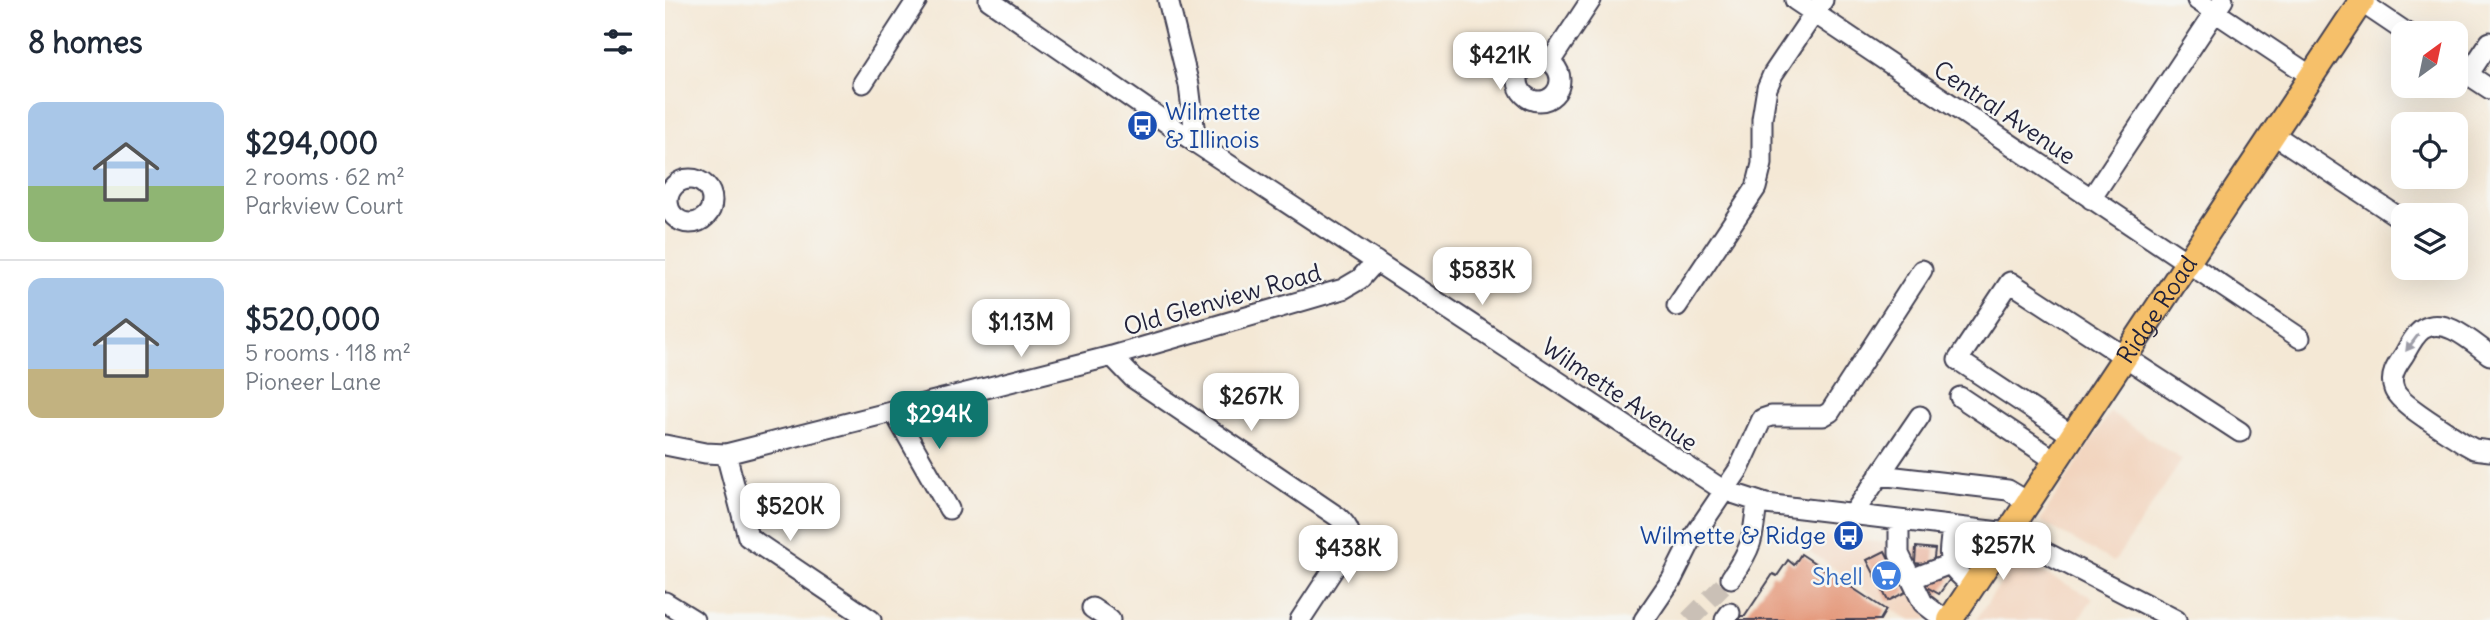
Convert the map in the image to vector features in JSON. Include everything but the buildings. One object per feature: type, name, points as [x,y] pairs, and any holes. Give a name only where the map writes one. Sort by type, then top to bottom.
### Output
[{"type":"main road","name":"Ridge Road","points":[[1948,620],[2361,1]]},
{"type":"street","points":[[863,83],[917,0]]},
{"type":"street","name":"Wilmette Avenue","points":[[990,0],[1196,143],[1723,490],[1757,501],[2008,533],[2176,620]]},
{"type":"street","points":[[1168,0],[1189,85],[1196,143]]},
{"type":"street","points":[[1550,62],[1591,0]]},
{"type":"street","name":"Central Avenue","points":[[1795,0],[1818,6],[2091,199],[2300,338]]},
{"type":"street","points":[[2197,0],[2219,6],[2311,76]]},
{"type":"street","points":[[2361,1],[2391,22]]},
{"type":"street","points":[[1677,306],[1756,188],[1762,164],[1763,104],[1773,74],[1818,6]]},
{"type":"street","points":[[2091,199],[2219,6]]},
{"type":"street","points":[[2468,64],[2490,41]]},
{"type":"street","points":[[2468,74],[2490,89]]},
{"type":"street","points":[[2273,134],[2391,212]]},
{"type":"street","name":"Old Glenview Road","points":[[665,445],[726,454],[1112,356],[1343,289],[1360,279],[1376,261]]},
{"type":"street","points":[[1644,620],[1672,579],[1693,537],[1739,469],[1762,419],[1772,416],[1823,416],[1830,412],[1922,270]]},
{"type":"street","points":[[2073,436],[1958,360],[2010,282],[2240,432]]},
{"type":"street","points":[[2490,355],[2456,331],[2433,326],[2423,330],[2415,338],[2394,369],[2392,378],[2393,389],[2406,404],[2465,444],[2474,449],[2490,451]]},
{"type":"street","points":[[1112,356],[1133,378],[1347,525],[1351,535],[1350,544],[1300,620]]},
{"type":"street","points":[[1959,397],[2056,461]]},
{"type":"street","points":[[894,412],[949,509]]},
{"type":"street","points":[[1853,514],[1920,416]]},
{"type":"street","points":[[726,454],[748,537],[871,620]]},
{"type":"street","points":[[1879,475],[2008,490],[2028,502]]},
{"type":"street","points":[[1731,578],[1749,552],[1757,501]]},
{"type":"street","points":[[1899,520],[1899,554],[1911,579],[1923,603],[1948,620]]},
{"type":"street","points":[[1952,526],[1950,564],[1954,571],[1973,586]]},
{"type":"street","points":[[1911,579],[1950,564]]},
{"type":"street","points":[[665,602],[694,620]]},
{"type":"street","points":[[1092,608],[1110,620]]},
{"type":"shaded area","points":[[2110,412],[2182,460],[2114,562],[2040,521]]},
{"type":"shaded area","name":"Shell","points":[[1782,532],[1971,552],[1926,620],[1908,620]]},
{"type":"shaded area","points":[[2017,559],[2093,598],[2078,620],[1976,620]]},
{"type":"tunnel","points":[[1689,620],[1731,578]]},
{"type":"place","name":"Wilmette & Illinois","points":[[1142,125]]},
{"type":"place","name":"Wilmette & Ridge","points":[[1849,535]]},
{"type":"place","name":"Shell","points":[[1886,576]]}]
